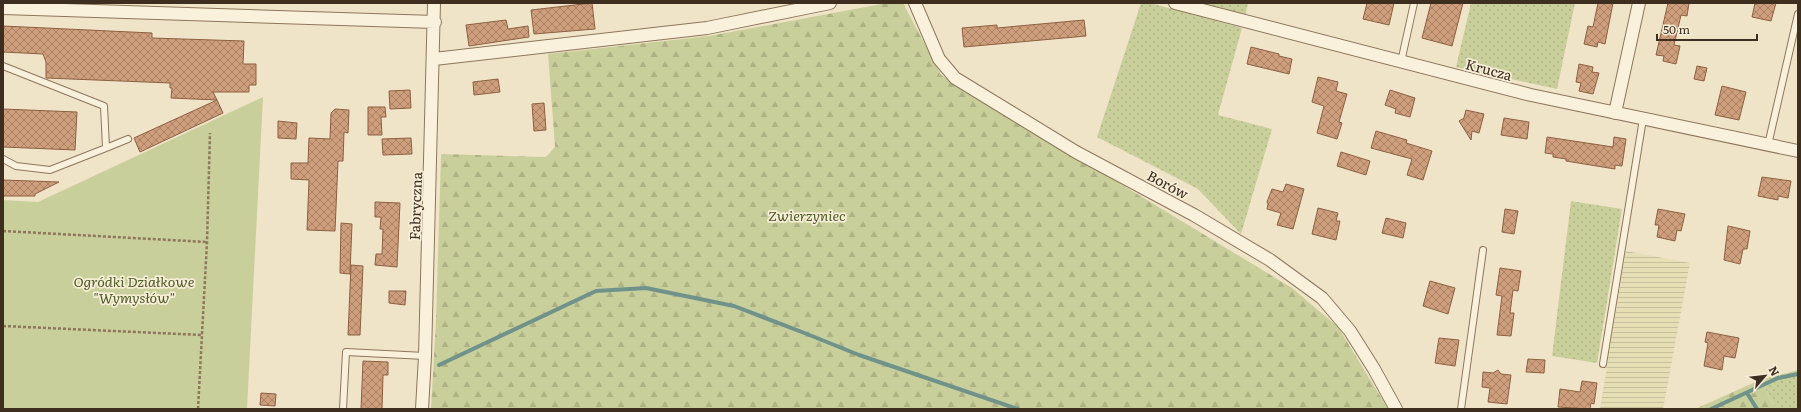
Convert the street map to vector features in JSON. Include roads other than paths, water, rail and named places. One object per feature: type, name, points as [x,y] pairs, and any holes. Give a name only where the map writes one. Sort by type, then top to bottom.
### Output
[{"type":"street","name":"Fabryczna","points":[[422,409],[434,59],[434,3]]},
{"type":"street","points":[[434,59],[707,28],[830,3]]},
{"type":"street","name":"Borów","points":[[915,3],[939,59],[955,78],[1076,152],[1194,215],[1270,260],[1322,298],[1350,331],[1374,369],[1396,409]]},
{"type":"street","name":"Krucza","points":[[1175,3],[1531,95],[1798,151]]},
{"type":"street","points":[[1615,113],[1639,3]]},
{"type":"street","points":[[3,8],[435,22]]},
{"type":"lane","points":[[1401,62],[1414,3]]},
{"type":"lane","points":[[1768,145],[1798,14]]},
{"type":"lane","points":[[3,66],[104,106],[106,148]]},
{"type":"lane","points":[[1603,364],[1643,119]]},
{"type":"lane","points":[[3,159],[16,166],[50,170],[128,139]]},
{"type":"lane","points":[[1461,409],[1483,250]]},
{"type":"lane","points":[[343,409],[346,352],[425,356]]},
{"type":"waterway","points":[[439,365],[596,291],[646,288],[734,306],[859,355],[1018,409]]},
{"type":"waterway","points":[[1711,409],[1778,378],[1798,374]]},
{"type":"waterway","points":[[1747,393],[1757,409]]},
{"type":"park label","name":"Zwierzyniec","points":[[807,215]]},
{"type":"park label","name":"Ogródki Działkowe \"Wymysłów\"","points":[[134,290]]}]
